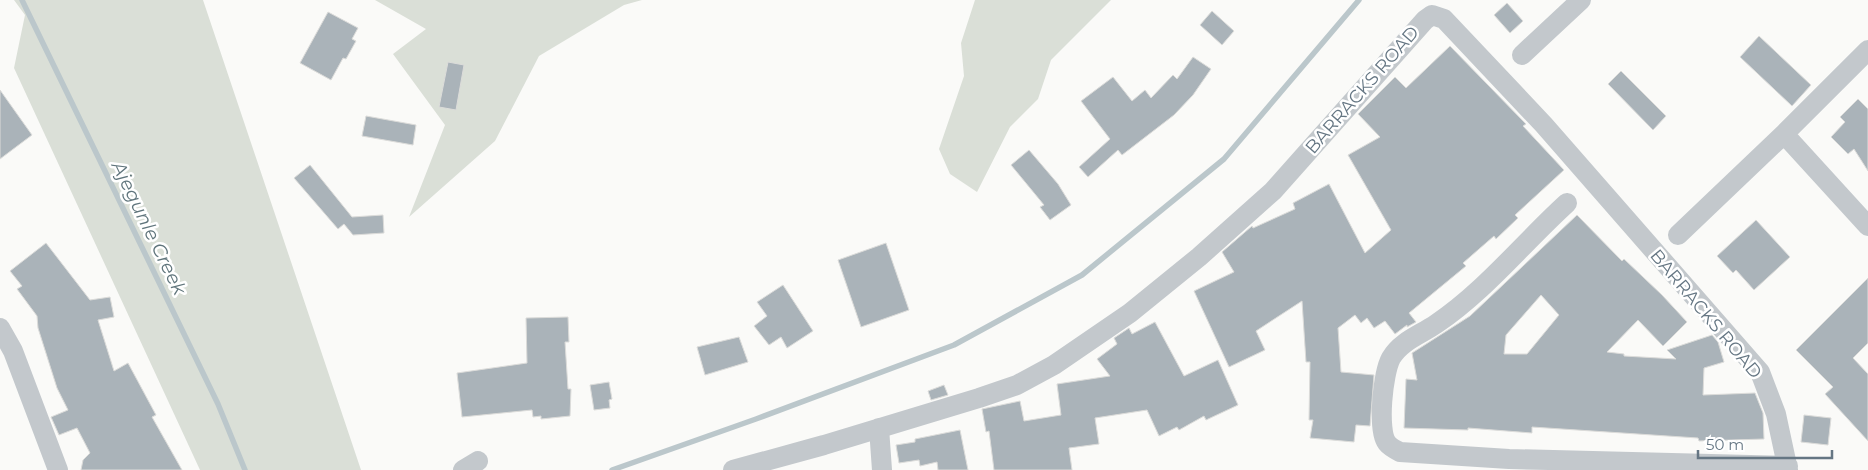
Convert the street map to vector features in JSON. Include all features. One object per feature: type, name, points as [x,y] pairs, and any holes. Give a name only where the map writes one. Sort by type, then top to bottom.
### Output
[{"type":"street","points":[[1522,55],[1582,0]]},
{"type":"street","name":"BARRACKS ROAD","points":[[880,428],[1017,385],[1054,364],[1130,313],[1199,257],[1273,190],[1424,20],[1432,16],[1444,19],[1544,125],[1760,372],[1776,414],[1788,468]]},
{"type":"street","points":[[1678,235],[1784,134],[1868,50]]},
{"type":"street","points":[[1784,134],[1868,226]]},
{"type":"street","points":[[1566,203],[1480,290],[1437,324],[1400,346],[1391,359],[1385,378],[1383,431],[1388,444],[1400,452],[1509,459],[1788,468]]},
{"type":"street","points":[[0,328],[13,351],[58,470]]},
{"type":"street","points":[[733,470],[754,468],[880,428],[882,470]]},
{"type":"shaded area","points":[[14,0],[203,0],[361,470],[200,470],[14,68],[25,15]]},
{"type":"shaded area","points":[[375,0],[642,0],[624,5],[539,56],[495,141],[409,217],[445,125],[393,54],[426,29]]},
{"type":"shaded area","points":[[975,0],[1111,0],[1051,60],[1038,99],[1010,127],[977,192],[950,174],[939,149],[964,76],[961,43]]},
{"type":"building","points":[[1507,3],[1523,21],[1510,33],[1494,15]]},
{"type":"building","points":[[1212,11],[1234,31],[1222,45],[1200,25]]},
{"type":"building","points":[[328,12],[358,28],[352,39],[356,41],[346,59],[343,58],[331,80],[300,63]]},
{"type":"building","points":[[1759,36],[1811,85],[1792,106],[1740,57]]},
{"type":"building","points":[[1450,46],[1526,124],[1523,126],[1564,170],[1515,215],[1518,218],[1496,239],[1494,236],[1463,263],[1466,266],[1409,313],[1416,322],[1407,327],[1407,325],[1395,334],[1385,321],[1374,328],[1367,318],[1361,323],[1355,315],[1338,328],[1341,372],[1374,375],[1370,426],[1356,425],[1354,442],[1310,438],[1313,420],[1309,420],[1310,362],[1306,362],[1302,301],[1256,331],[1265,350],[1229,367],[1194,291],[1234,272],[1222,252],[1252,226],[1253,228],[1295,209],[1293,203],[1329,184],[1365,253],[1391,230],[1348,155],[1380,137],[1358,114],[1395,77],[1406,88]]},
{"type":"building","points":[[1193,57],[1211,69],[1193,95],[1174,115],[1122,155],[1118,150],[1088,177],[1079,167],[1110,139],[1081,101],[1113,77],[1132,101],[1145,90],[1151,98],[1173,75],[1177,79]]},
{"type":"building","points":[[448,62],[464,65],[456,110],[439,107]]},
{"type":"building","points":[[1621,71],[1666,116],[1653,130],[1608,84]]},
{"type":"building","points":[[0,90],[32,135],[0,159]]},
{"type":"building","points":[[1858,99],[1868,109],[1868,171],[1854,149],[1848,154],[1831,137],[1845,122],[1840,117]]},
{"type":"building","points":[[366,116],[416,125],[413,145],[362,136]]},
{"type":"building","points":[[1029,150],[1058,184],[1071,205],[1050,220],[1040,207],[1044,205],[1011,165]]},
{"type":"building","points":[[310,165],[352,217],[383,215],[384,233],[353,235],[344,224],[338,229],[294,178]]},
{"type":"building","points":[[1577,215],[1622,261],[1624,259],[1662,295],[1687,322],[1663,346],[1638,320],[1607,352],[1624,354],[1624,356],[1676,359],[1667,350],[1712,335],[1718,342],[1724,362],[1704,368],[1703,395],[1755,393],[1763,413],[1764,439],[1699,441],[1698,438],[1532,427],[1532,433],[1468,428],[1468,430],[1404,428],[1406,379],[1417,380],[1412,353],[1470,316]],"holes":[[[1541,295],[1559,315],[1527,354],[1504,354],[1506,335]]]},
{"type":"building","points":[[1756,220],[1790,257],[1754,290],[1736,270],[1733,273],[1717,256]]},
{"type":"building","points":[[46,243],[90,300],[110,297],[114,317],[98,320],[114,371],[128,363],[156,415],[152,417],[182,470],[81,470],[83,460],[90,453],[77,428],[59,435],[51,417],[68,410],[57,388],[38,328],[37,316],[17,289],[22,286],[10,271]]},
{"type":"building","points":[[886,243],[909,310],[861,327],[838,260]]},
{"type":"building","points":[[1868,278],[1868,343],[1853,358],[1868,374],[1868,441],[1825,394],[1833,387],[1796,350]]},
{"type":"building","points":[[783,285],[813,331],[787,348],[781,337],[769,345],[754,326],[767,316],[757,302]]},
{"type":"building","points":[[568,317],[569,342],[565,342],[568,389],[571,389],[570,416],[541,419],[541,416],[533,417],[532,410],[462,417],[457,373],[527,363],[526,318]]},
{"type":"building","points":[[1155,322],[1184,376],[1218,360],[1238,405],[1206,420],[1204,416],[1179,430],[1177,427],[1159,436],[1147,410],[1095,418],[1099,444],[1069,448],[1072,470],[994,470],[989,431],[986,432],[982,409],[1020,401],[1024,421],[1061,415],[1057,384],[1110,376],[1097,359],[1117,344],[1114,338],[1129,328],[1132,334]]},
{"type":"building","points":[[739,337],[748,362],[705,375],[697,347]]},
{"type":"building","points":[[609,382],[612,399],[609,400],[610,408],[594,410],[590,385]]},
{"type":"building","points":[[944,385],[948,395],[931,400],[928,391]]},
{"type":"building","points":[[1804,415],[1831,418],[1828,445],[1801,442]]},
{"type":"building","points":[[960,430],[968,470],[938,470],[937,462],[920,466],[919,460],[899,463],[896,445],[915,442],[915,439]]},
{"type":"waterway","name":"Ajegunle Creek","points":[[22,0],[218,404],[245,470]]},
{"type":"waterway","points":[[612,470],[756,419],[954,345],[1082,275],[1224,159],[1359,0]]}]
